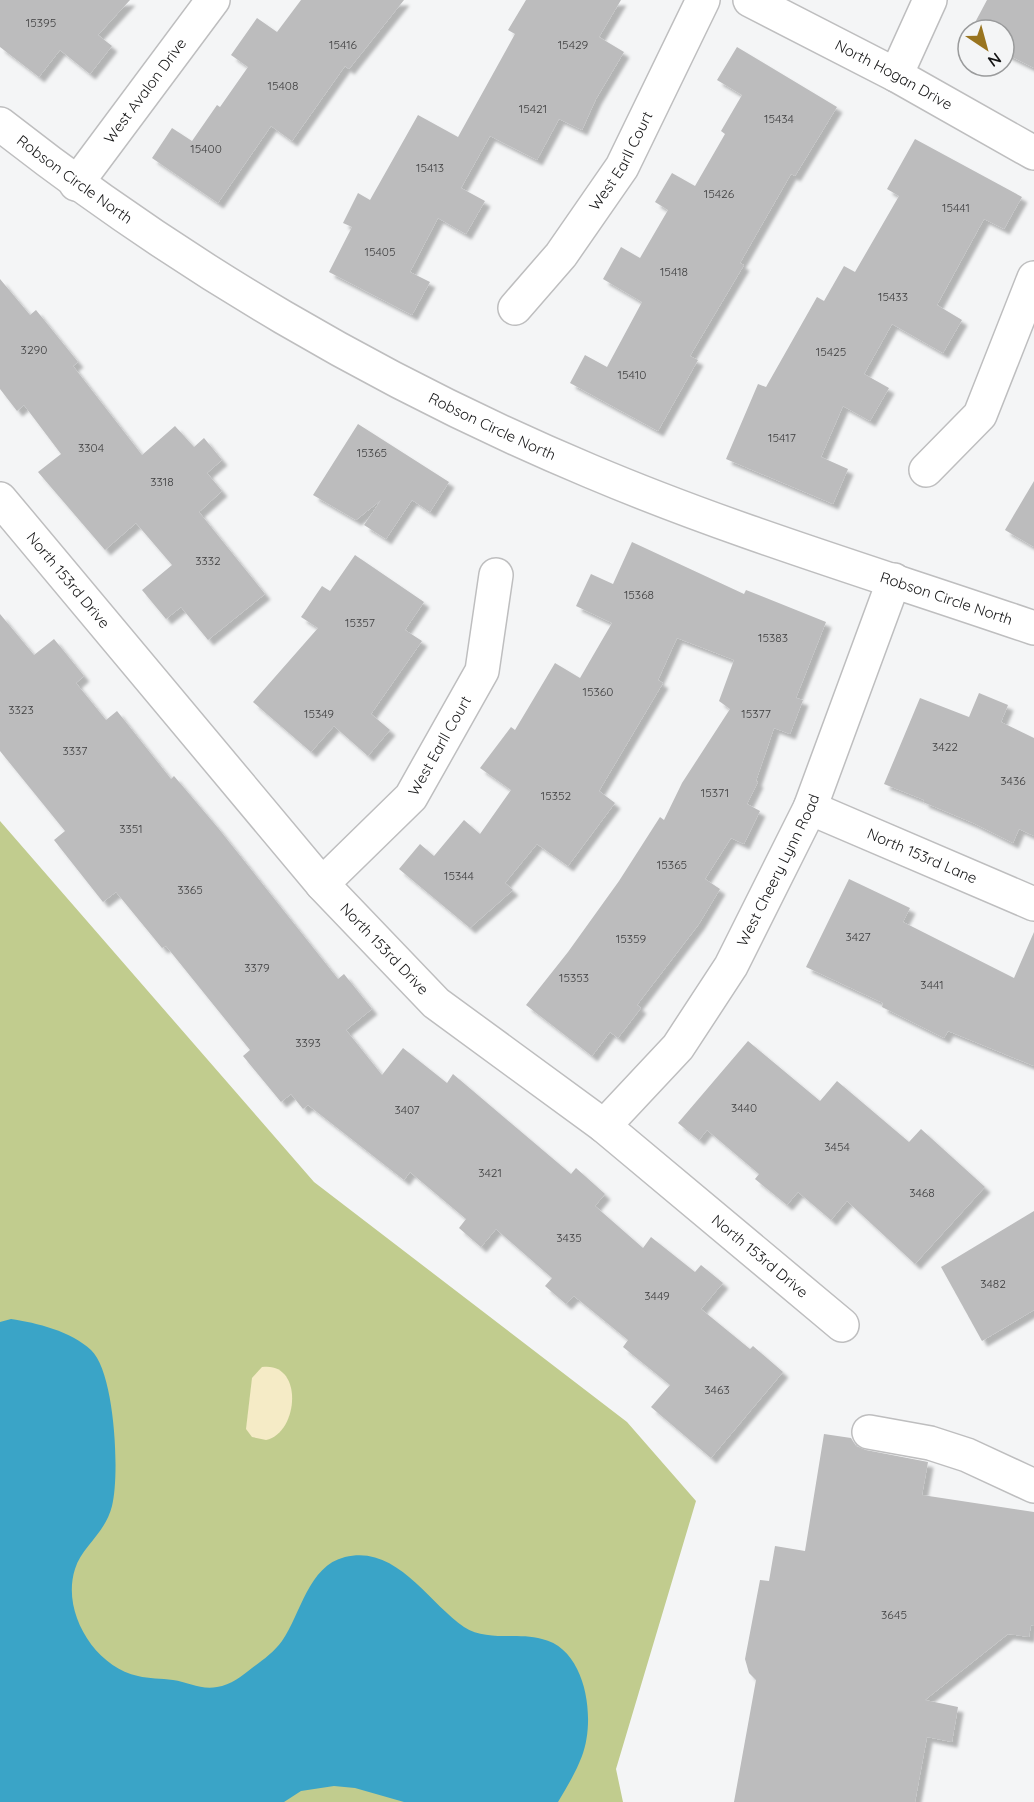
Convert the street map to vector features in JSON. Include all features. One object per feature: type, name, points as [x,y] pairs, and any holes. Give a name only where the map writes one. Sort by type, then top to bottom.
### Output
[{"type":"street","name":"West Avalon Drive","points":[[76,184],[213,0]]},
{"type":"street","name":"West Earll Court","points":[[515,308],[561,255],[622,166],[702,0]]},
{"type":"street","name":"North Hogan Drive","points":[[750,0],[896,75],[1034,153]]},
{"type":"street","points":[[896,75],[930,0]]},
{"type":"street","name":"Robson Circle North","points":[[0,124],[76,184],[260,303],[346,351],[502,431],[591,471],[777,542],[1034,628]]},
{"type":"street","points":[[926,470],[980,416],[1034,278]]},
{"type":"street","name":"North 153rd Drive","points":[[0,499],[322,884],[436,1003],[604,1126],[842,1325]]},
{"type":"street","name":"West Earll Court","points":[[322,884],[411,797],[471,691],[482,671],[496,575]]},
{"type":"street","name":"West Cheery Lynn Road","points":[[604,1126],[678,1047],[731,966],[810,808],[894,580]]},
{"type":"street","name":"North 153rd Lane","points":[[810,808],[1034,904]]},
{"type":"street","points":[[869,1432],[930,1443],[967,1455],[1034,1485]]},
{"type":"green space","points":[[0,821],[314,1182],[627,1422],[696,1501],[616,1769],[623,1802],[0,1802]]},
{"type":"sand","points":[[262,1367],[276,1368],[285,1375],[292,1399],[285,1425],[277,1435],[266,1440],[252,1437],[246,1429],[252,1378]]},
{"type":"water","points":[[11,1319],[53,1329],[83,1343],[99,1362],[106,1379],[114,1425],[115,1472],[112,1506],[109,1516],[78,1561],[72,1586],[77,1619],[95,1650],[108,1662],[122,1671],[142,1677],[173,1680],[205,1687],[227,1684],[268,1656],[279,1645],[289,1630],[307,1592],[322,1570],[332,1562],[345,1557],[363,1555],[380,1559],[396,1567],[464,1627],[473,1632],[492,1636],[542,1639],[557,1645],[569,1656],[584,1688],[588,1724],[582,1756],[558,1802],[404,1802],[355,1788],[334,1786],[301,1791],[284,1802],[0,1802],[0,1322]]},
{"type":"building","points":[[0,0],[130,0],[98,35],[112,46],[90,74],[60,50],[39,77],[0,47]]},
{"type":"building","points":[[301,0],[404,0],[349,69],[345,66],[292,141],[271,126],[218,203],[152,158],[172,128],[192,141],[217,105],[220,107],[248,67],[231,55],[257,18],[277,32]]},
{"type":"building","points":[[526,0],[621,0],[599,37],[624,52],[596,99],[582,130],[559,119],[537,160],[490,136],[461,188],[485,201],[466,234],[438,218],[410,272],[430,282],[412,315],[329,272],[352,227],[343,223],[358,193],[370,200],[418,115],[458,137],[515,34],[508,30]]},
{"type":"building","points":[[987,0],[1034,0],[1034,68],[1016,59],[1016,18],[977,18]]},
{"type":"building","points":[[737,47],[837,107],[795,176],[791,174],[740,263],[744,265],[690,356],[698,360],[658,431],[570,383],[585,355],[607,367],[642,302],[603,279],[621,247],[640,258],[668,210],[655,202],[672,173],[695,186],[725,134],[721,131],[742,95],[717,80]]},
{"type":"building","points":[[915,139],[1022,197],[1004,229],[984,219],[937,305],[962,320],[943,353],[892,324],[864,374],[889,388],[870,421],[843,406],[821,457],[848,469],[833,504],[726,459],[758,384],[766,387],[817,297],[824,301],[844,266],[855,272],[899,196],[887,189]]},
{"type":"building","points":[[0,279],[30,315],[36,310],[78,362],[73,366],[142,455],[175,426],[194,447],[204,438],[222,460],[207,473],[222,491],[199,512],[265,594],[208,640],[181,607],[166,619],[142,590],[172,565],[136,523],[105,550],[38,472],[61,454],[24,405],[17,411],[0,389]]},
{"type":"building","points":[[358,424],[449,482],[430,512],[412,500],[386,539],[364,525],[381,500],[356,520],[313,495]]},
{"type":"building","points":[[1034,481],[1034,547],[1005,530]]},
{"type":"building","points":[[632,542],[744,594],[746,590],[826,622],[796,698],[803,700],[790,734],[774,728],[756,781],[758,782],[747,804],[760,811],[744,844],[731,838],[705,879],[720,889],[699,924],[637,1005],[641,1008],[618,1038],[610,1032],[592,1056],[526,1005],[568,952],[619,881],[660,817],[664,820],[682,783],[730,709],[719,701],[734,660],[677,638],[658,680],[663,683],[599,791],[615,803],[568,866],[537,844],[505,883],[513,890],[470,928],[399,869],[420,844],[434,856],[464,820],[480,834],[511,790],[480,768],[511,727],[515,730],[555,663],[580,678],[612,623],[576,606],[591,574],[613,584]]},
{"type":"building","points":[[355,555],[424,602],[405,630],[422,641],[371,714],[390,730],[368,756],[334,726],[311,752],[253,702],[318,628],[301,617],[322,586],[330,591]]},
{"type":"building","points":[[0,614],[34,655],[54,639],[84,676],[76,683],[106,720],[117,711],[171,779],[174,776],[218,828],[338,979],[344,974],[372,1009],[346,1030],[382,1075],[403,1048],[447,1083],[453,1074],[571,1174],[576,1168],[605,1194],[595,1206],[643,1248],[651,1237],[695,1272],[701,1265],[723,1283],[701,1309],[750,1349],[753,1346],[783,1372],[711,1458],[651,1407],[670,1385],[623,1347],[628,1340],[574,1296],[566,1304],[545,1286],[552,1278],[496,1229],[481,1247],[459,1228],[466,1219],[410,1172],[404,1180],[308,1105],[303,1109],[291,1094],[281,1102],[243,1056],[250,1050],[166,946],[162,948],[116,892],[103,902],[54,840],[65,831],[0,751]]},
{"type":"building","points":[[979,693],[1008,705],[1001,722],[1034,738],[1034,836],[1019,829],[1013,843],[923,802],[924,800],[884,784],[920,698],[969,717]]},
{"type":"building","points":[[849,879],[910,908],[903,922],[1014,978],[1034,932],[1034,1066],[948,1031],[944,1038],[882,1007],[883,1003],[806,967]]},
{"type":"building","points":[[748,1041],[820,1101],[837,1081],[909,1142],[921,1129],[985,1187],[915,1264],[847,1201],[831,1220],[798,1192],[787,1205],[755,1179],[759,1174],[707,1130],[699,1140],[678,1123]]},
{"type":"building","points":[[1034,1211],[1034,1310],[982,1341],[941,1267]]},
{"type":"building","points":[[824,1434],[851,1438],[856,1446],[866,1450],[928,1462],[922,1495],[1034,1512],[1034,1626],[1031,1625],[1029,1637],[1008,1634],[925,1700],[958,1707],[952,1742],[927,1737],[915,1802],[734,1802],[756,1680],[749,1673],[745,1659],[760,1580],[769,1581],[775,1546],[805,1551]]}]
